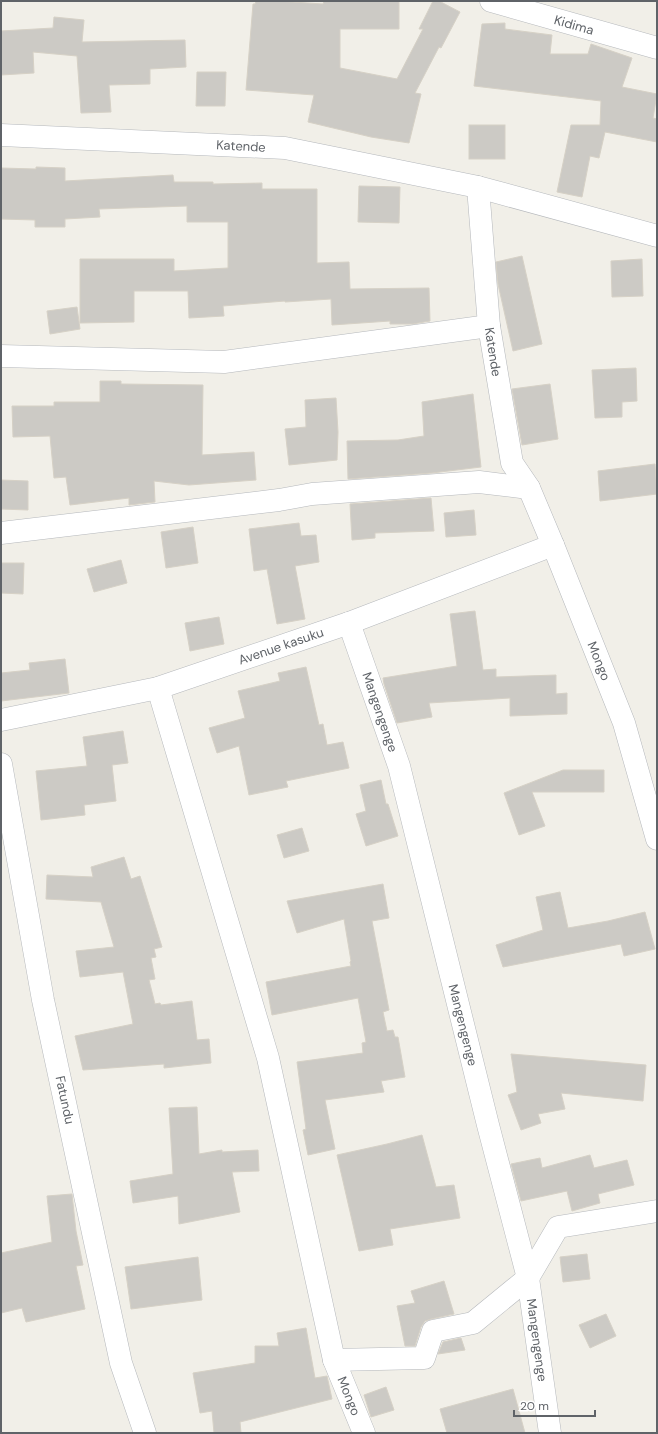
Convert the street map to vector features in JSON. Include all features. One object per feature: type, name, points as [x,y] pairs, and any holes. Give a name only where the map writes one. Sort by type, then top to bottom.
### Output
[{"type":"street","name":"Kidima","points":[[491,1],[657,48]]},
{"type":"street","name":"Katende","points":[[1,135],[285,148],[478,187],[657,236]]},
{"type":"street","name":"Katende","points":[[478,187],[489,326],[512,463],[529,488]]},
{"type":"street","points":[[1,356],[224,362],[489,326]]},
{"type":"street","points":[[1,533],[279,500],[312,494],[479,482],[529,488]]},
{"type":"street","name":"Mongo","points":[[529,488],[624,723],[657,839]]},
{"type":"street","name":"Avenue kasuku","points":[[1,720],[158,688],[349,623],[553,545]]},
{"type":"street","name":"Mangengenge","points":[[349,623],[399,766],[488,1125],[528,1278],[550,1433]]},
{"type":"street","name":"Mongo","points":[[158,688],[268,1058],[334,1360],[364,1433]]},
{"type":"street","name":"Fatundu","points":[[1,764],[43,1000],[121,1363],[145,1433]]},
{"type":"street","points":[[334,1360],[424,1358],[433,1332],[473,1323],[528,1278],[558,1227],[657,1211]]},
{"type":"building","points":[[256,1],[323,4],[324,1],[399,1],[399,29],[340,29],[340,68],[397,79],[423,29],[419,29],[433,1],[439,1],[460,12],[441,48],[439,47],[415,93],[421,94],[409,143],[371,137],[308,122],[314,95],[246,90],[253,4],[255,4]]},
{"type":"building","points":[[54,17],[84,20],[82,42],[185,40],[186,67],[150,69],[150,84],[109,85],[111,112],[81,113],[77,56],[33,52],[34,73],[1,75],[1,31],[53,28]]},
{"type":"building","points":[[505,23],[505,29],[552,35],[550,54],[588,54],[591,44],[632,58],[622,87],[657,94],[653,118],[657,119],[657,142],[605,132],[599,158],[590,156],[582,197],[557,192],[571,125],[600,125],[601,101],[474,86],[482,24]]},
{"type":"building","points":[[197,72],[226,72],[225,106],[196,106]]},
{"type":"building","points":[[469,125],[505,125],[505,159],[469,159]]},
{"type":"building","points":[[36,167],[65,168],[65,181],[173,175],[174,182],[213,182],[213,184],[262,183],[262,189],[317,189],[317,263],[349,262],[350,289],[429,288],[430,321],[413,324],[390,324],[390,321],[332,325],[331,299],[223,306],[224,316],[189,318],[188,291],[134,291],[134,322],[80,323],[80,259],[174,259],[174,271],[228,268],[228,222],[187,222],[187,206],[99,209],[100,217],[65,219],[65,227],[35,227],[35,220],[1,219],[1,168],[36,169]]},
{"type":"building","points":[[359,186],[400,187],[399,223],[358,222]]},
{"type":"building","points":[[522,256],[542,344],[513,351],[498,284],[496,262]]},
{"type":"building","points":[[642,259],[643,296],[612,297],[611,261]]},
{"type":"building","points":[[77,307],[80,329],[50,334],[47,311]]},
{"type":"building","points":[[636,368],[637,401],[622,402],[622,417],[595,418],[592,370]]},
{"type":"building","points":[[100,381],[121,381],[121,384],[203,385],[202,455],[254,452],[256,480],[189,485],[154,481],[155,502],[129,505],[129,498],[70,505],[66,477],[54,478],[50,436],[13,437],[12,406],[54,406],[54,402],[100,402]]},
{"type":"building","points":[[550,384],[558,439],[522,445],[512,389]]},
{"type":"building","points":[[473,394],[481,467],[432,473],[348,479],[347,441],[398,440],[424,436],[422,402]]},
{"type":"building","points":[[336,398],[338,432],[337,460],[289,465],[285,429],[306,427],[305,400]]},
{"type":"building","points":[[655,464],[657,494],[600,501],[598,471]]},
{"type":"building","points":[[1,480],[28,481],[28,510],[1,509]]},
{"type":"building","points":[[431,498],[434,531],[375,533],[375,538],[352,540],[350,504]]},
{"type":"building","points":[[474,510],[476,535],[446,537],[444,513]]},
{"type":"building","points":[[299,523],[301,536],[316,535],[319,562],[295,566],[305,619],[277,624],[267,569],[254,571],[249,529]]},
{"type":"building","points":[[193,527],[198,563],[166,568],[161,532]]},
{"type":"building","points":[[121,560],[127,583],[94,592],[87,569]]},
{"type":"building","points":[[1,563],[24,563],[23,594],[1,593]]},
{"type":"building","points":[[475,611],[483,670],[496,669],[496,677],[556,675],[556,694],[567,693],[567,714],[510,716],[510,698],[429,703],[432,717],[397,723],[383,678],[457,666],[450,614]]},
{"type":"building","points":[[219,617],[224,644],[190,651],[185,623]]},
{"type":"building","points":[[65,659],[69,693],[1,701],[1,673],[30,670],[29,663]]},
{"type":"building","points":[[306,667],[319,725],[323,724],[327,745],[343,742],[349,768],[286,781],[288,787],[249,795],[239,746],[217,753],[209,728],[245,718],[238,691],[280,681],[278,673]]},
{"type":"building","points":[[123,731],[128,763],[112,765],[116,801],[84,805],[85,815],[41,820],[36,771],[87,766],[83,737]]},
{"type":"building","points":[[563,770],[604,770],[604,792],[532,792],[545,826],[519,835],[504,793]]},
{"type":"building","points":[[381,780],[386,804],[388,804],[398,836],[366,846],[356,814],[366,811],[360,785]]},
{"type":"building","points":[[302,828],[309,851],[284,858],[277,835]]},
{"type":"building","points":[[124,857],[131,879],[140,876],[162,947],[154,949],[156,957],[151,958],[155,979],[149,980],[155,1004],[160,1003],[161,1005],[192,1001],[197,1040],[209,1039],[211,1063],[164,1068],[164,1064],[83,1070],[75,1036],[133,1024],[123,972],[80,977],[76,951],[114,947],[101,902],[46,899],[47,875],[93,877],[91,867]]},
{"type":"building","points":[[383,884],[389,918],[372,921],[389,1010],[383,1012],[387,1031],[393,1030],[395,1037],[398,1037],[405,1077],[381,1081],[384,1092],[325,1100],[335,1149],[308,1155],[303,1130],[306,1129],[297,1062],[363,1053],[362,1043],[366,1042],[358,998],[272,1015],[266,982],[351,966],[344,919],[297,933],[287,901]]},
{"type":"building","points":[[560,892],[568,928],[608,921],[645,912],[655,949],[624,956],[621,944],[503,967],[496,945],[543,930],[536,897]]},
{"type":"building","points":[[511,1054],[646,1065],[643,1101],[561,1093],[565,1109],[538,1114],[541,1123],[521,1130],[508,1095],[517,1092]]},
{"type":"building","points":[[197,1107],[199,1154],[222,1150],[222,1152],[258,1150],[259,1171],[232,1172],[240,1212],[179,1224],[178,1196],[133,1203],[130,1181],[173,1174],[169,1108]]},
{"type":"building","points":[[422,1135],[436,1187],[454,1185],[460,1218],[390,1229],[393,1245],[359,1251],[337,1155]]},
{"type":"building","points":[[590,1155],[594,1168],[627,1160],[634,1185],[598,1194],[600,1203],[572,1211],[567,1191],[521,1201],[511,1164],[540,1158],[542,1168]]},
{"type":"building","points":[[72,1194],[76,1231],[83,1265],[76,1266],[85,1309],[26,1322],[22,1308],[1,1313],[1,1253],[52,1242],[47,1196]]},
{"type":"building","points":[[587,1254],[590,1279],[563,1282],[560,1257]]},
{"type":"building","points":[[198,1257],[202,1300],[131,1309],[125,1267]]},
{"type":"building","points":[[444,1281],[454,1314],[425,1321],[421,1327],[415,1346],[405,1346],[397,1306],[415,1303],[411,1291]]},
{"type":"building","points":[[606,1314],[616,1336],[590,1348],[579,1325]]},
{"type":"building","points":[[306,1328],[315,1378],[327,1376],[332,1399],[240,1422],[241,1433],[214,1433],[212,1411],[200,1413],[193,1373],[255,1363],[255,1346],[279,1346],[277,1333]]},
{"type":"building","points":[[461,1338],[465,1350],[438,1354],[443,1342]]},
{"type":"building","points":[[386,1387],[394,1410],[371,1417],[364,1395]]},
{"type":"building","points":[[513,1389],[525,1433],[447,1433],[440,1409]]}]
